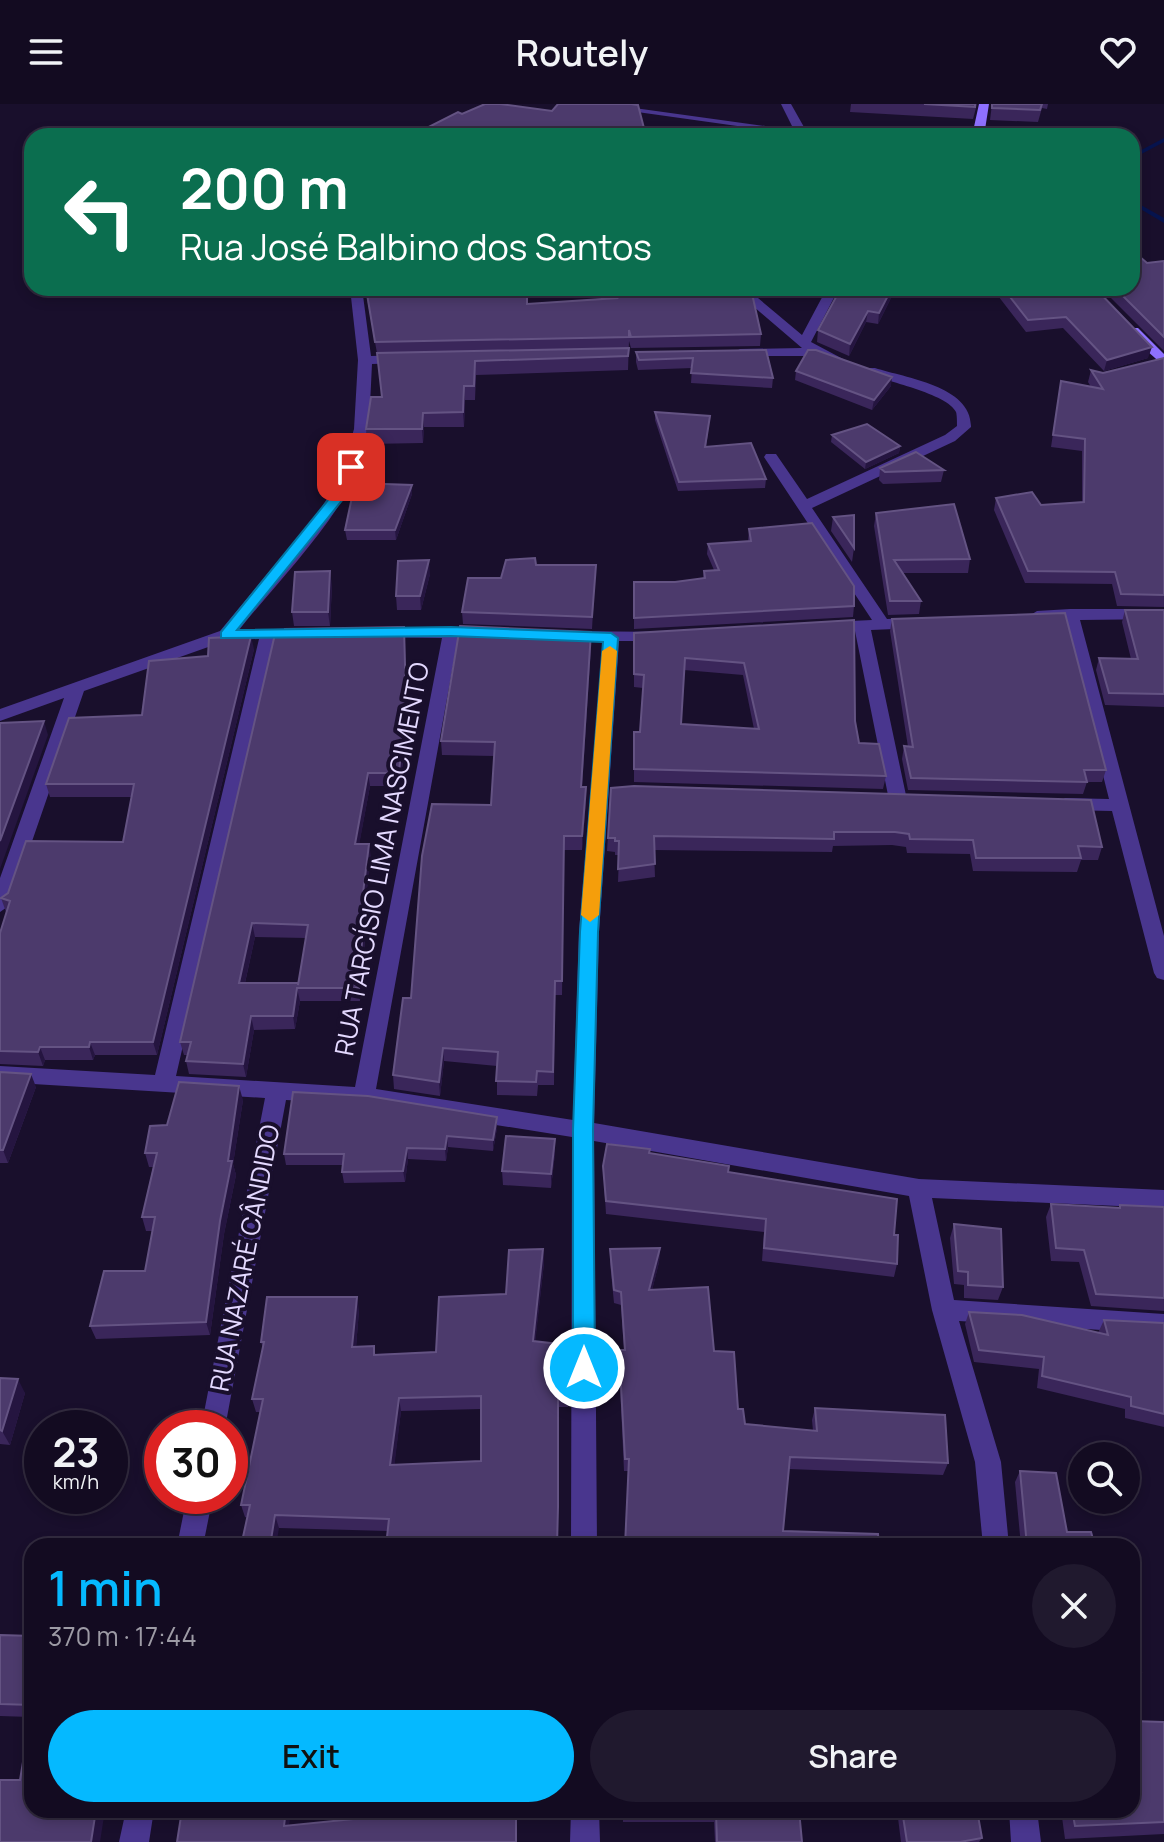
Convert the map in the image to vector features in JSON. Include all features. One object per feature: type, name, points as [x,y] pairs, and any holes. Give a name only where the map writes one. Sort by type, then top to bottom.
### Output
[{"type":"street","points":[[786,104],[799,128]]},
{"type":"street","points":[[980,128],[984,104]]},
{"type":"street","points":[[226,635],[339,495],[351,467],[361,429],[365,360],[357,296]]},
{"type":"street","points":[[748,296],[810,348],[946,398],[960,406],[964,415],[964,427],[950,438],[802,507]]},
{"type":"street","points":[[810,348],[830,296]]},
{"type":"street","points":[[1122,319],[1159,363]]},
{"type":"street","points":[[722,353],[810,348]]},
{"type":"street","points":[[365,360],[427,358]]},
{"type":"street","points":[[771,457],[883,625]]},
{"type":"street","points":[[1070,614],[1164,973]]},
{"type":"street","points":[[1023,617],[1164,614]]},
{"type":"street","points":[[815,628],[930,622]]},
{"type":"street","points":[[862,626],[898,800]]},
{"type":"street","points":[[360,632],[499,634]]},
{"type":"street","name":"RUA TARCÍSIO LIMA NASCIMENTO","points":[[364,1096],[451,632]]},
{"type":"street","points":[[164,1082],[269,633]]},
{"type":"street","points":[[0,715],[226,635],[329,633]]},
{"type":"street","points":[[547,635],[611,638],[674,635]]},
{"type":"street","points":[[584,1538],[583,1130],[589,932],[606,790],[611,638]]},
{"type":"street","points":[[0,905],[76,689]]},
{"type":"street","points":[[1042,803],[1121,805]]},
{"type":"street","points":[[0,1074],[364,1096],[919,1188],[1164,1199]]},
{"type":"street","name":"RUA NAZARÉ CÂNDIDO","points":[[216,1410],[277,1089]]},
{"type":"street","points":[[919,1188],[944,1310],[988,1462],[995,1538]]},
{"type":"street","points":[[944,1310],[1164,1324]]},
{"type":"street","points":[[192,1538],[196,1514]]},
{"type":"street","points":[[134,1842],[138,1818]]},
{"type":"street","points":[[585,1818],[585,1842]]},
{"type":"street","points":[[1024,1818],[1026,1842]]},
{"type":"lane","points":[[614,107],[760,128]]},
{"type":"building","points":[[485,104],[552,111],[558,104],[631,104],[638,105],[644,128],[427,128],[458,112],[462,114]]},
{"type":"building","points":[[924,104],[975,104],[975,107]]},
{"type":"building","points":[[992,104],[1042,104],[1040,110],[992,108]]},
{"type":"building","points":[[1140,257],[1147,263],[1164,261],[1164,337],[1123,296],[1140,296]]},
{"type":"building","points":[[367,296],[527,296],[527,304],[617,298],[616,296],[751,296],[761,334],[631,337],[629,330],[629,337],[375,342]]},
{"type":"building","points":[[837,296],[888,296],[879,313],[868,311],[850,344],[818,330]]},
{"type":"building","points":[[1009,296],[1103,296],[1152,347],[1107,360],[1066,317],[1028,320]]},
{"type":"building","points":[[629,348],[628,356],[475,361],[474,386],[464,386],[463,412],[423,413],[422,429],[366,429],[371,397],[382,397],[377,353]]},
{"type":"building","points":[[766,350],[773,378],[691,373],[693,358],[639,360],[636,352]]},
{"type":"building","points":[[808,350],[816,350],[892,377],[874,400],[796,371]]},
{"type":"building","points":[[1164,358],[1164,595],[1121,594],[1115,572],[1028,571],[996,498],[1032,492],[1041,505],[1084,502],[1085,439],[1053,435],[1061,381],[1103,389],[1091,370],[1103,373]]},
{"type":"building","points":[[655,412],[710,416],[705,447],[751,443],[766,479],[679,482]]},
{"type":"building","points":[[867,424],[900,446],[866,462],[832,435]]},
{"type":"building","points":[[916,452],[944,470],[885,472],[880,468]]},
{"type":"building","points":[[355,483],[412,485],[395,530],[345,530]]},
{"type":"building","points":[[954,504],[970,559],[894,560],[921,601],[890,601],[876,513]]},
{"type":"building","points":[[854,515],[854,548],[833,517]]},
{"type":"building","points":[[812,523],[854,586],[854,606],[634,618],[634,582],[705,578],[704,571],[719,570],[708,544],[751,541],[749,529]]},
{"type":"building","points":[[535,558],[536,565],[596,565],[592,617],[462,612],[468,578],[501,578],[506,560]]},
{"type":"building","points":[[429,560],[420,596],[396,596],[398,561]]},
{"type":"building","points":[[330,571],[328,612],[292,612],[295,572]]},
{"type":"building","points":[[1125,610],[1164,610],[1164,694],[1109,693],[1099,658],[1138,659]]},
{"type":"building","points":[[1065,613],[1106,770],[1084,770],[1087,782],[911,778],[904,746],[913,747],[892,619]]},
{"type":"building","points":[[854,620],[855,721],[859,743],[879,744],[886,776],[634,769],[634,732],[640,732],[644,675],[634,674],[634,633]],"holes":[[[685,658],[744,663],[759,729],[681,724]]]},
{"type":"building","points":[[460,626],[591,632],[581,787],[586,787],[582,836],[564,836],[562,981],[555,981],[553,1072],[537,1071],[536,1082],[496,1081],[498,1052],[443,1048],[439,1082],[393,1075],[403,998],[411,998],[422,856],[432,804],[491,805],[495,742],[441,741]]},
{"type":"building","points":[[404,627],[407,740],[402,740],[399,773],[368,773],[355,844],[369,844],[359,926],[363,926],[359,988],[297,988],[293,1016],[251,1016],[243,1064],[186,1061],[191,1042],[180,1042],[275,634],[284,633],[285,629]],"holes":[[[252,923],[308,925],[298,985],[239,983]]]},
{"type":"building","points":[[251,636],[153,1042],[90,1042],[89,1047],[40,1047],[38,1052],[0,1051],[0,933],[10,901],[1,898],[8,893],[26,841],[123,842],[134,784],[46,784],[69,718],[142,715],[149,661],[208,656],[209,638]]},
{"type":"building","points":[[44,721],[0,841],[0,723]]},
{"type":"building","points":[[634,786],[1091,800],[1102,847],[1078,846],[1081,858],[976,858],[973,840],[910,839],[909,834],[895,832],[834,832],[834,839],[654,836],[655,864],[618,869],[619,841],[608,838],[611,788]]},
{"type":"building","points":[[0,1072],[31,1074],[3,1150],[0,1150]]},
{"type":"building","points":[[179,1082],[239,1086],[228,1161],[232,1161],[206,1322],[90,1326],[104,1271],[145,1271],[155,1217],[142,1217],[157,1153],[145,1153],[150,1126],[167,1125]]},
{"type":"building","points":[[293,1092],[368,1096],[497,1117],[493,1140],[447,1136],[445,1149],[407,1148],[403,1171],[342,1172],[344,1154],[284,1154]]},
{"type":"building","points":[[506,1136],[555,1139],[551,1174],[502,1171]]},
{"type":"building","points":[[607,1144],[650,1149],[649,1153],[729,1166],[728,1172],[897,1199],[894,1235],[898,1235],[897,1264],[764,1248],[766,1219],[606,1201],[603,1166]]},
{"type":"building","points":[[1051,1204],[1164,1207],[1164,1298],[1096,1294],[1084,1250],[1056,1248]]},
{"type":"building","points":[[954,1224],[1001,1229],[1003,1287],[968,1285],[968,1272],[958,1271]]},
{"type":"building","points":[[660,1248],[649,1290],[708,1287],[714,1351],[734,1352],[738,1409],[743,1409],[745,1424],[817,1431],[815,1408],[945,1415],[948,1463],[790,1457],[783,1531],[878,1534],[878,1538],[625,1538],[629,1459],[625,1459],[619,1350],[625,1350],[621,1292],[614,1290],[610,1249]]},
{"type":"building","points":[[543,1249],[533,1341],[568,1345],[568,1394],[558,1394],[557,1538],[387,1538],[389,1519],[275,1515],[271,1538],[243,1538],[250,1505],[248,1471],[263,1399],[252,1399],[264,1342],[261,1342],[267,1297],[357,1297],[352,1347],[374,1346],[374,1355],[436,1352],[439,1297],[506,1294],[509,1250]],"holes":[[[481,1396],[481,1461],[390,1465],[399,1398]]]},
{"type":"building","points":[[969,1312],[1022,1315],[1108,1335],[1104,1320],[1164,1323],[1164,1414],[1131,1406],[1131,1397],[1042,1376],[1044,1357],[979,1350]]},
{"type":"building","points":[[0,1378],[18,1379],[2,1431],[0,1430]]},
{"type":"building","points":[[1020,1471],[1056,1473],[1067,1532],[1091,1532],[1093,1538],[1026,1538]]},
{"type":"building","points":[[0,1635],[24,1636],[24,1705],[0,1704]]},
{"type":"building","points":[[1140,1721],[1164,1722],[1164,1822],[1075,1826],[1074,1818],[1140,1818]]},
{"type":"building","points":[[24,1756],[24,1818],[95,1818],[91,1842],[0,1842],[0,1780],[20,1780]]},
{"type":"building","points":[[181,1818],[285,1818],[284,1826],[363,1818],[516,1818],[516,1842],[177,1842]]},
{"type":"building","points":[[716,1818],[800,1818],[802,1842],[717,1842]]},
{"type":"building","points":[[903,1818],[978,1818],[982,1838],[960,1842],[907,1842]]},
{"type":"waterway","points":[[1140,153],[1164,140]]},
{"type":"waterway","points":[[1140,207],[1164,221]]},
{"type":"slow traffic","points":[[590,915],[610,651]]},
{"type":"route","points":[[351,467],[339,495],[226,635],[451,632],[611,638],[589,932],[583,1130],[584,1368]]}]
